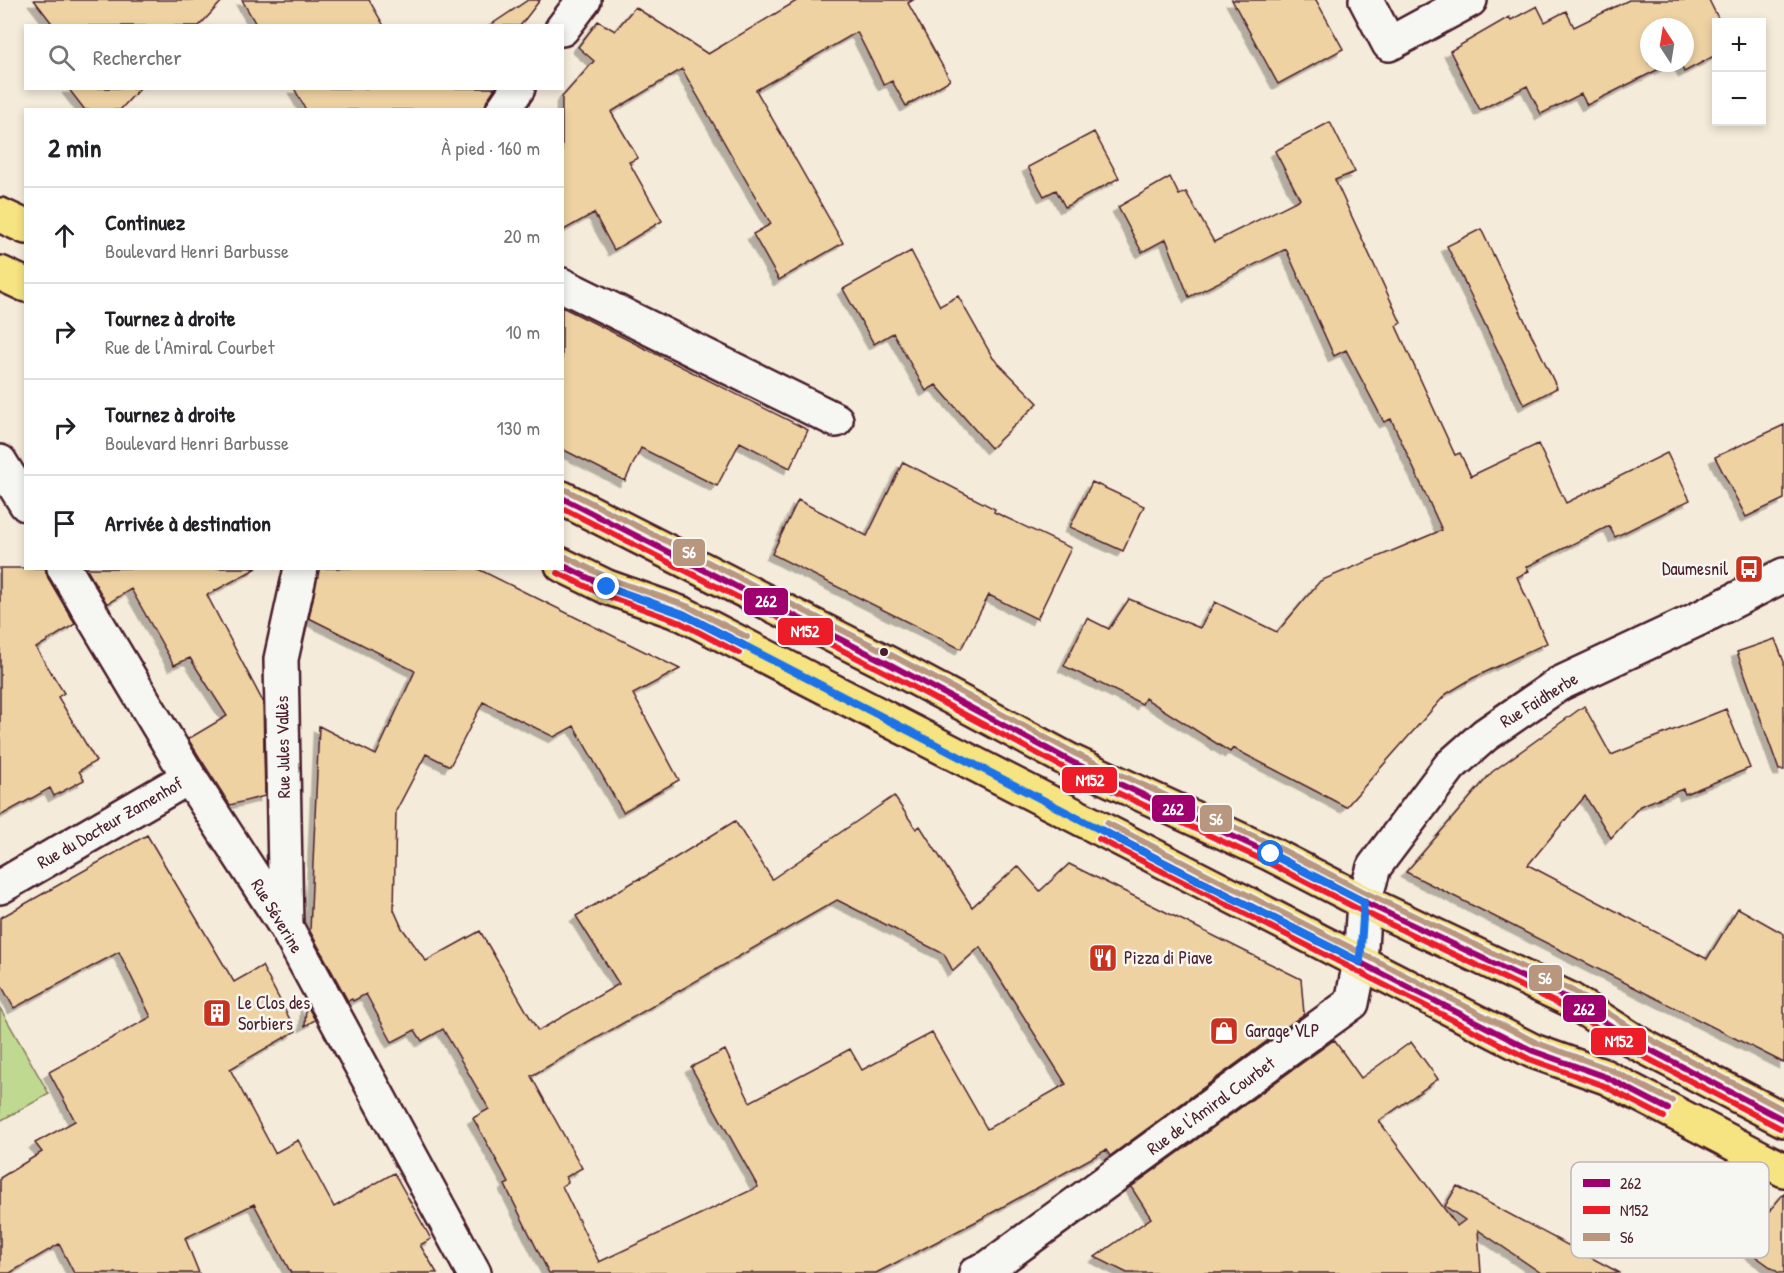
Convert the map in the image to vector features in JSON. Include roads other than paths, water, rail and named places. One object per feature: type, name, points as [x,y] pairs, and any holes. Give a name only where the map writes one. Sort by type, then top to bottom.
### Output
[{"type":"main road","points":[[0,215],[24,227]]},
{"type":"main road","points":[[0,273],[24,284]]},
{"type":"main road","points":[[564,499],[891,665],[1072,762],[1271,854],[1364,902],[1569,999],[1639,1044],[1784,1120]]},
{"type":"main road","points":[[564,566],[607,587],[683,614],[1210,887],[1533,1051],[1606,1077],[1769,1162]]},
{"type":"main road","points":[[1769,1162],[1784,1170]]},
{"type":"street","points":[[564,26],[584,0]]},
{"type":"street","points":[[1366,0],[1389,44],[1470,0]]},
{"type":"street","points":[[504,108],[517,90]]},
{"type":"street","points":[[564,286],[836,420]]},
{"type":"street","points":[[0,462],[24,501]]},
{"type":"street","name":"Rue Séverine","points":[[65,570],[189,777],[286,927],[474,1273]]},
{"type":"street","name":"Rue Jules Vallès","points":[[286,927],[281,659],[301,570]]},
{"type":"street","name":"Rue Faidherbe","points":[[1364,902],[1374,867],[1450,766],[1485,735],[1559,684],[1698,619],[1784,575]]},
{"type":"street","name":"Rue du Docteur Zamenhof","points":[[0,887],[189,777]]},
{"type":"street","name":"Rue de l'Amiral Courbet","points":[[986,1271],[1352,1004],[1360,962],[1364,902]]},
{"type":"place","name":"Daumesnil","points":[[1749,569]]},
{"type":"place","name":"Pizza di Piave","points":[[1103,958]]},
{"type":"place","name":"Le Clos des Sorbiers","points":[[217,1013]]},
{"type":"place","name":"Garage VLP","points":[[1224,1031]]}]
